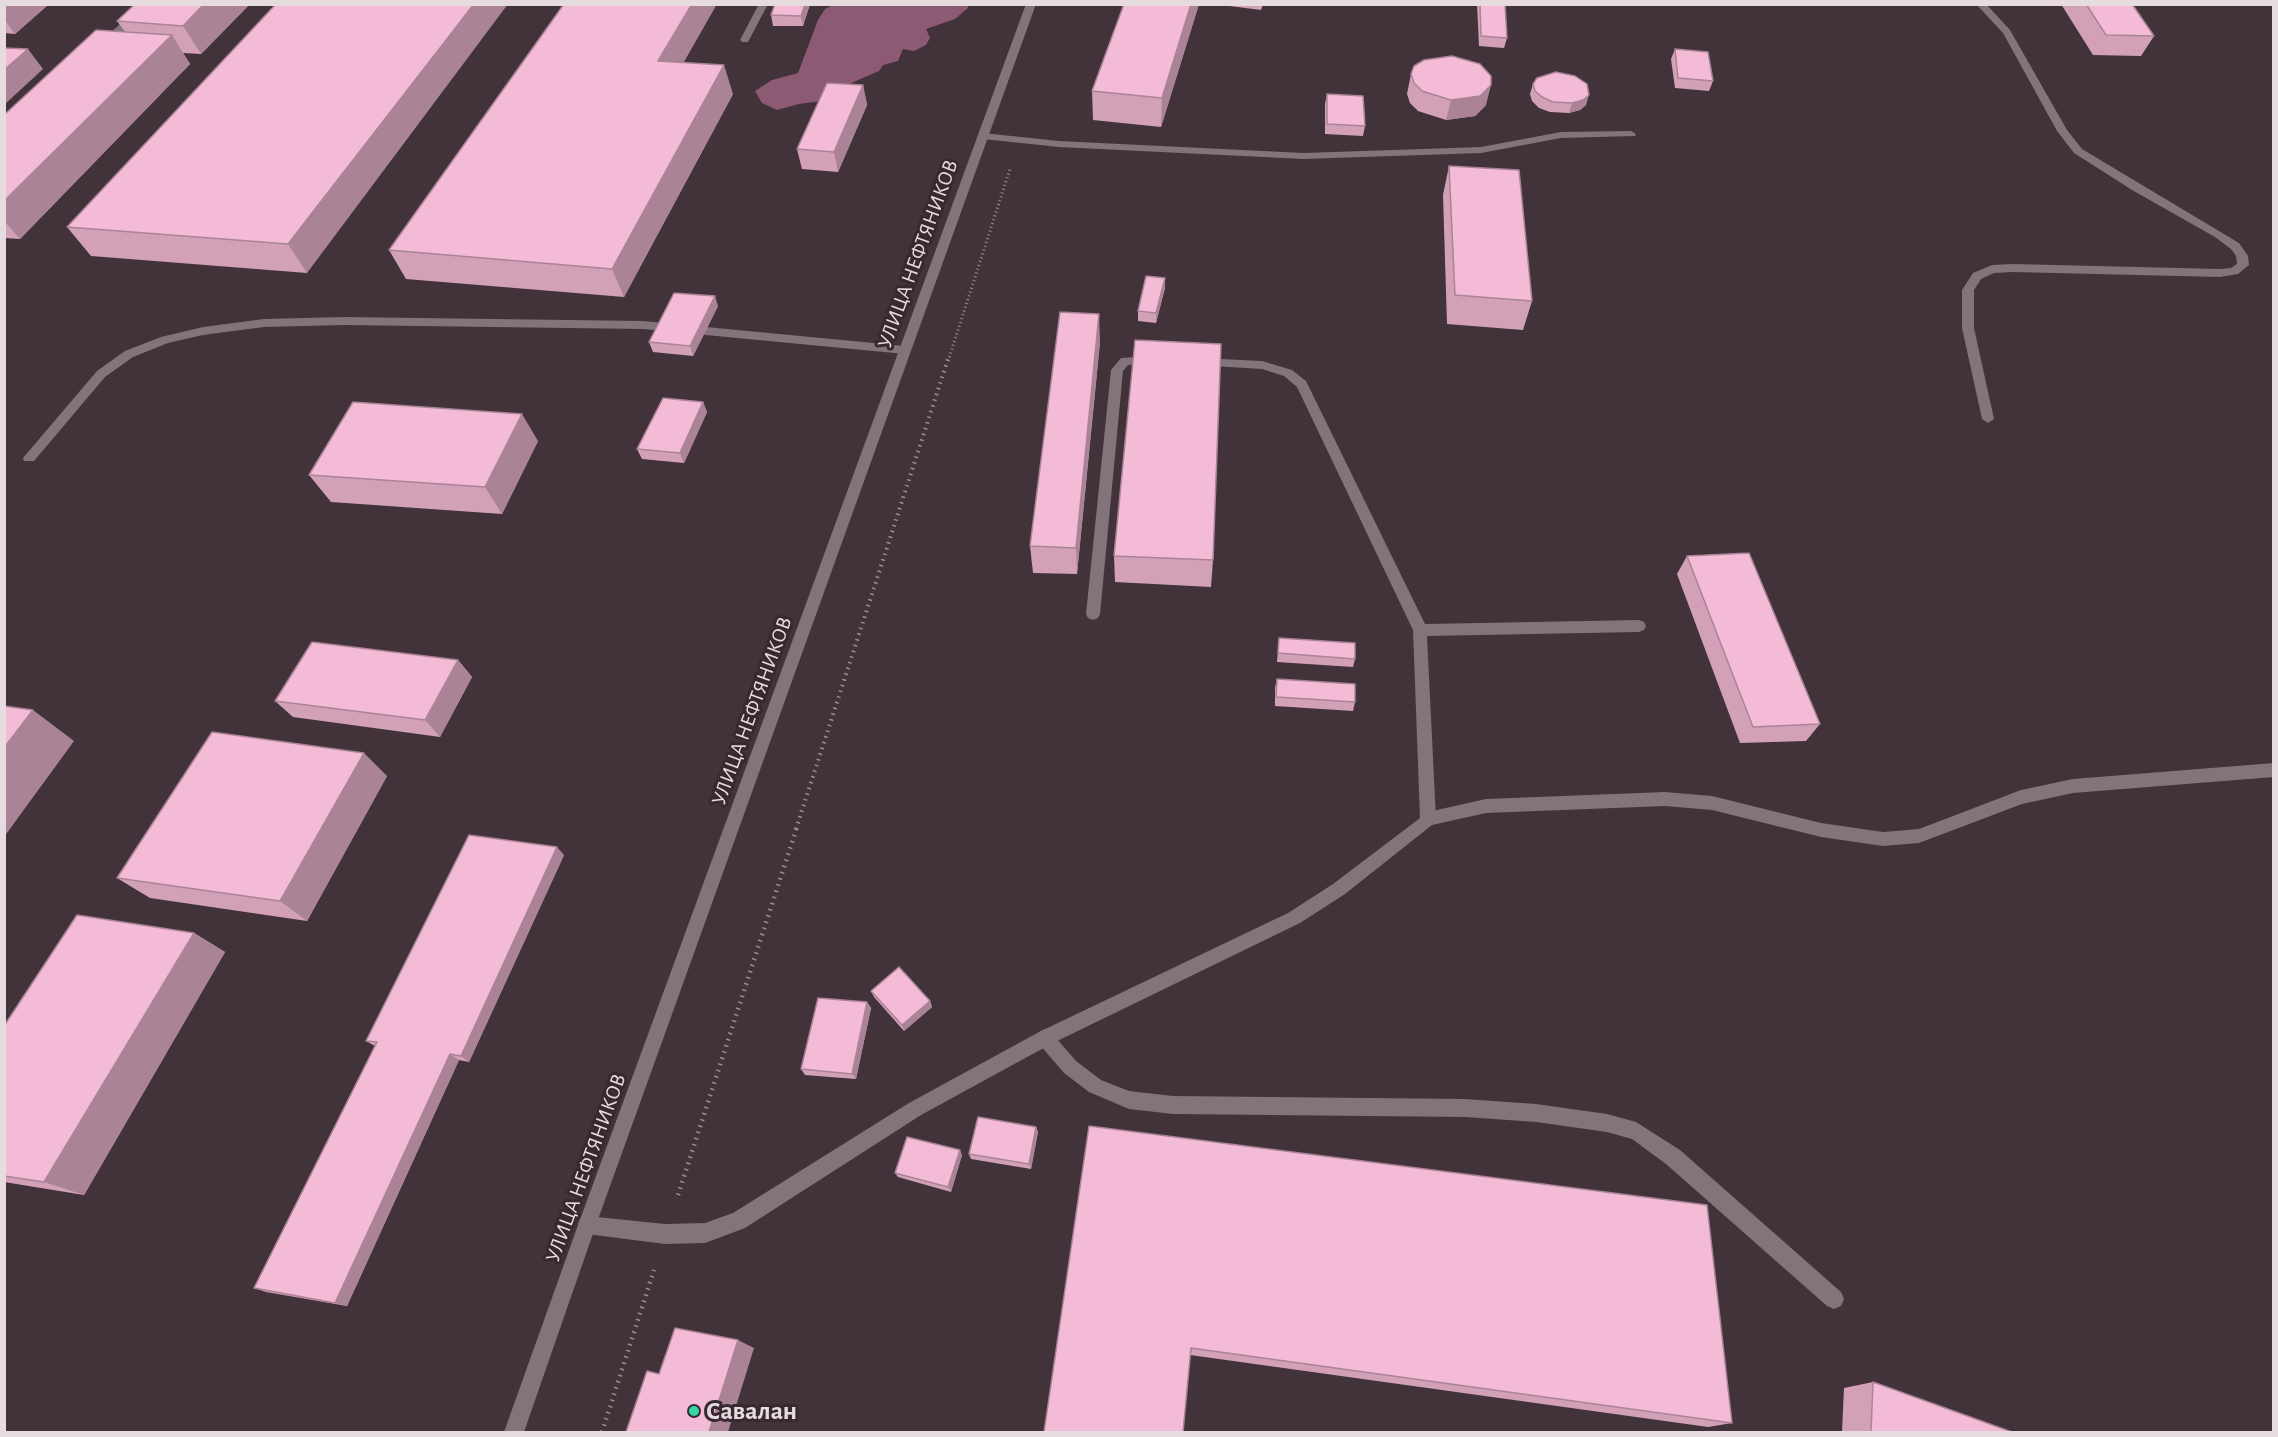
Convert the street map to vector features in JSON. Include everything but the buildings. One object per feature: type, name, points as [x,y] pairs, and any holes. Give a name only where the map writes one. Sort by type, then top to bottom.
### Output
[{"type":"street","points":[[96,52],[147,4]]},
{"type":"street","points":[[745,40],[764,4]]},
{"type":"street","name":"УЛИЦА НЕФТЯНИКОВ","points":[[514,1432],[587,1225],[1031,4]]},
{"type":"street","points":[[1980,4],[2007,32],[2062,131],[2079,151],[2136,188],[2235,246],[2242,256],[2244,266],[2234,271],[2220,273],[2013,268],[1992,269],[1977,276],[1968,290],[1968,328],[1988,419]]},
{"type":"street","points":[[983,136],[1304,156],[1481,150],[1561,135],[1631,134]]},
{"type":"street","points":[[29,458],[101,374],[129,354],[165,340],[203,331],[264,323],[344,321],[642,325],[905,350]]},
{"type":"street","points":[[1093,614],[1117,370],[1120,364],[1133,359],[1168,360]]},
{"type":"street","points":[[1192,362],[1262,364],[1288,373],[1302,384],[1420,630],[1428,819]]},
{"type":"street","points":[[1420,630],[1639,626]]},
{"type":"street","points":[[587,1225],[665,1234],[705,1233],[738,1221],[764,1207],[915,1108],[1045,1038],[1294,918],[1339,889],[1428,819],[1486,806],[1665,799],[1712,803],[1821,830],[1883,839],[1919,836],[2021,797],[2073,786],[2274,770]]},
{"type":"street","points":[[1045,1038],[1070,1067],[1095,1086],[1130,1100],[1173,1105],[1465,1108],[1536,1113],[1595,1121],[1636,1131],[1673,1156],[1834,1299]]},
{"type":"path","points":[[602,1432],[1020,140]]},
{"type":"shaded area","points":[[833,5],[968,5],[968,8],[955,19],[926,29],[930,38],[926,45],[914,51],[903,49],[898,61],[883,65],[879,71],[849,84],[829,100],[777,110],[762,103],[755,91],[772,80],[798,73],[818,20],[825,9]]},
{"type":"place","name":"Савалан","points":[[694,1411]]}]
